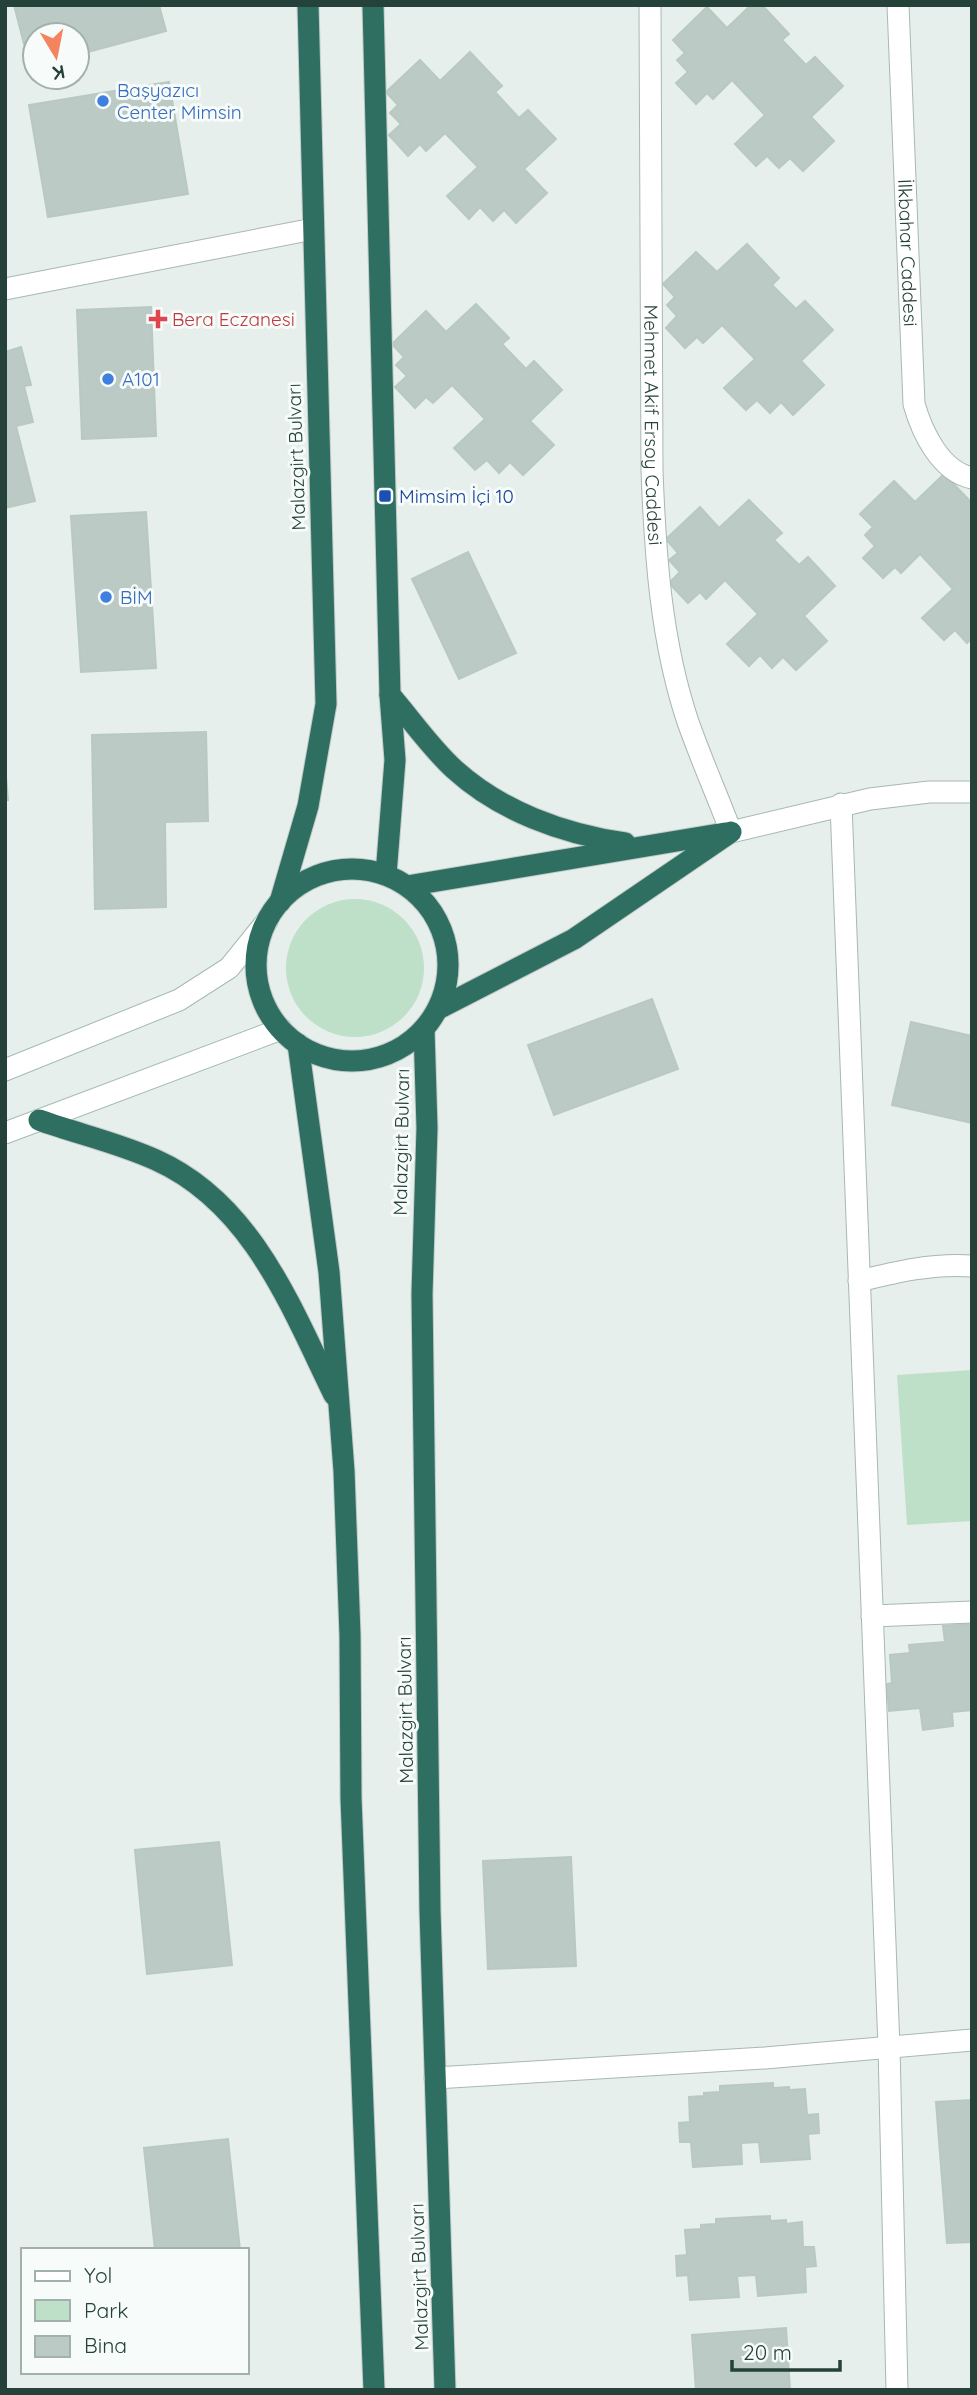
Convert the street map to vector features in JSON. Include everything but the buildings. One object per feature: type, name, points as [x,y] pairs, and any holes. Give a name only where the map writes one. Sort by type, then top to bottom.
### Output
[{"type":"highway","name":"Malazgirt Bulvarı","points":[[280,902],[308,806],[326,704],[308,5]]},
{"type":"highway","points":[[373,5],[390,695],[395,760],[386,875]]},
{"type":"highway","points":[[390,695],[451,766],[469,782],[493,797],[557,828],[640,846]]},
{"type":"highway","points":[[407,886],[731,832]]},
{"type":"highway","points":[[438,1009],[574,939],[731,832]]},
{"type":"highway","points":[[341,870],[364,870],[386,875],[407,886],[424,901],[437,920],[446,942],[449,965],[446,988],[438,1009],[425,1029],[407,1044],[387,1055],[364,1061],[318,1055],[298,1044],[281,1029],[267,1010],[259,988],[256,965],[259,942],[267,921],[280,902],[298,887],[318,876],[341,870]]},
{"type":"highway","name":"Malazgirt Bulvarı","points":[[425,1029],[427,1128],[422,1294],[430,1911],[445,2390]]},
{"type":"highway","points":[[298,1044],[329,1272],[340,1406],[350,1635],[351,1798],[374,2390]]},
{"type":"highway","points":[[39,1120],[89,1138],[125,1147],[159,1161],[216,1200],[239,1223],[280,1284],[340,1406]]},
{"type":"street","name":"Mehmet Akif Ersoy Caddesi","points":[[650,5],[654,538],[662,606],[688,721],[731,832]]},
{"type":"street","name":"İlkbahar Caddesi","points":[[898,5],[914,404],[920,423],[939,454],[963,476],[972,478]]},
{"type":"street","points":[[5,289],[313,229]]},
{"type":"street","points":[[731,832],[870,799],[929,792],[972,792]]},
{"type":"street","points":[[841,804],[889,2047],[897,2390]]},
{"type":"street","points":[[5,1070],[179,1000],[229,968],[267,921]]},
{"type":"street","points":[[5,1133],[281,1029]]},
{"type":"street","points":[[859,1281],[929,1266],[972,1266]]},
{"type":"street","points":[[872,1616],[972,1612]]},
{"type":"street","points":[[436,2078],[765,2058],[972,2040]]},
{"type":"green space","points":[[355,899],[381,905],[403,920],[418,942],[424,968],[418,994],[403,1016],[381,1031],[355,1037],[329,1031],[307,1016],[292,994],[286,968],[292,942],[307,920],[329,905]]},
{"type":"green space","points":[[972,1370],[972,1521],[907,1525],[897,1375]]},
{"type":"place","name":"Başyazıcı Center Mimsin","points":[[103,101]]},
{"type":"place","name":"Bera Eczanesi","points":[[158,319]]},
{"type":"place","name":"A101","points":[[108,379]]},
{"type":"place","name":"Mimsim İçi 10","points":[[385,496]]},
{"type":"place","name":"BİM","points":[[106,597]]}]
